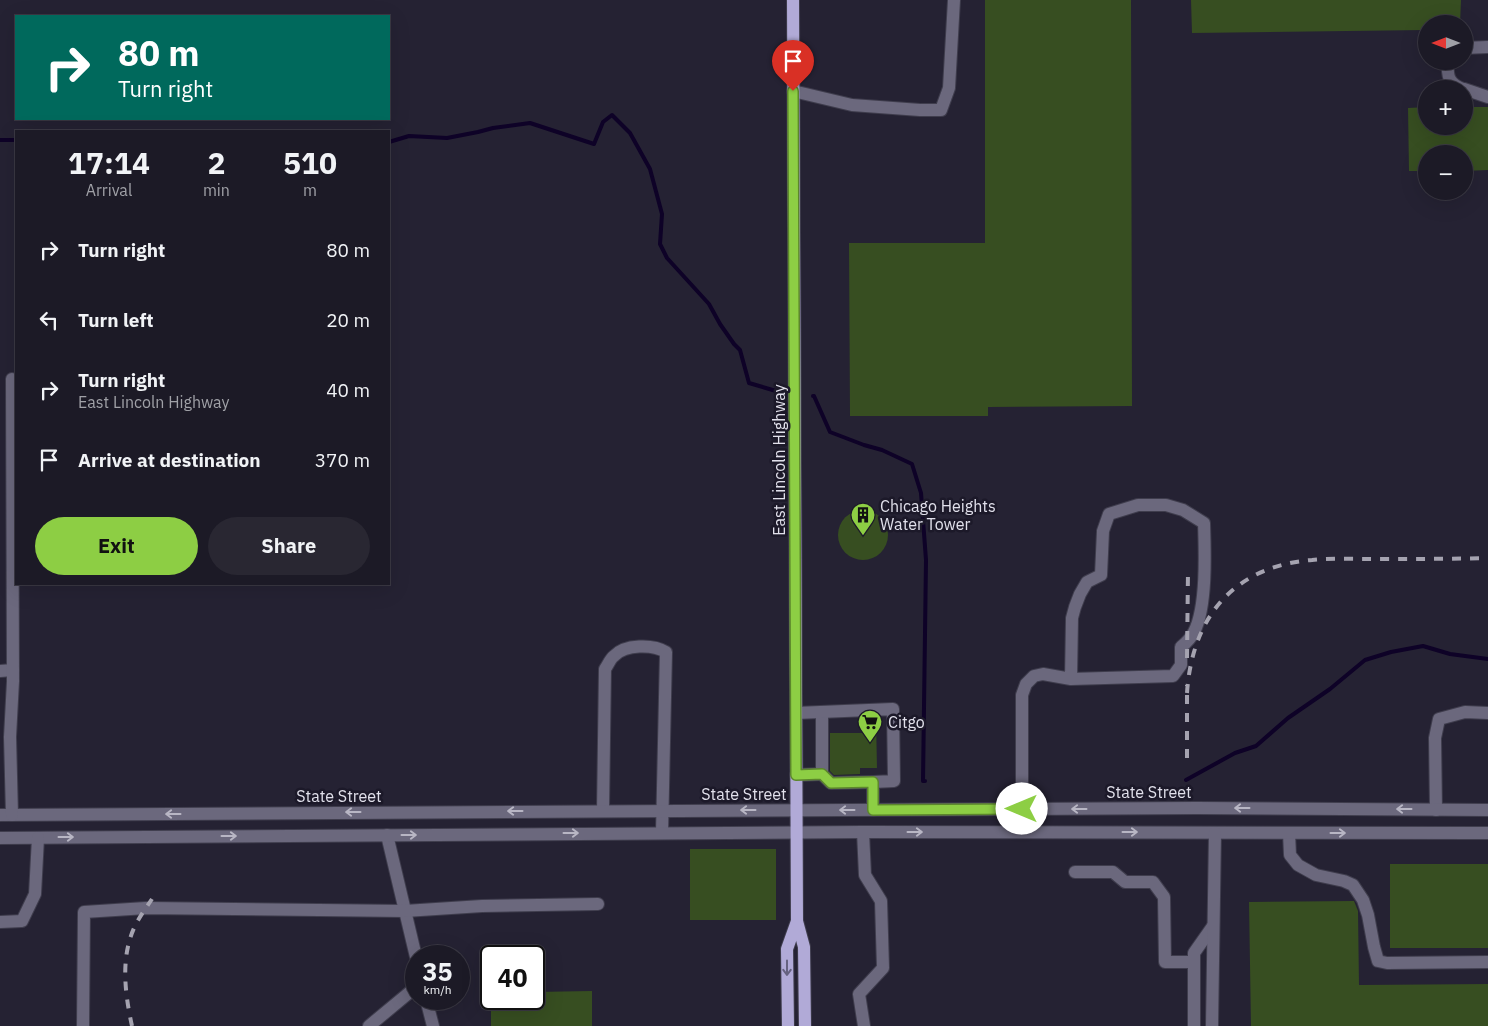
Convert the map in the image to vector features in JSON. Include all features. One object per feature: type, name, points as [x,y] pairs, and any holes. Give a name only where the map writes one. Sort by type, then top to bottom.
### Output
[{"type":"main road","name":"East Lincoln Highway","points":[[793,0],[797,921],[804,947],[805,1026]]},
{"type":"main road","name":"East Lincoln Highway","points":[[788,1026],[787,949],[797,921]]},
{"type":"street","points":[[793,91],[852,105],[941,110],[949,88],[954,0]]},
{"type":"street","points":[[1473,48],[1488,47]]},
{"type":"street","points":[[1473,92],[1488,97]]},
{"type":"street","points":[[6,815],[13,670],[6,604],[12,379]]},
{"type":"street","points":[[1022,809],[1022,695],[1026,684],[1034,676],[1043,674],[1071,679],[1173,676],[1181,665],[1181,647],[1194,632],[1200,616],[1205,560],[1204,523],[1183,510],[1166,505],[1138,505],[1109,514],[1103,530],[1101,575],[1087,582],[1080,594],[1072,618],[1071,679]]},
{"type":"street","points":[[604,811],[605,669],[614,655],[627,647],[658,647],[666,652],[662,833]]},
{"type":"street","points":[[0,671],[13,670]]},
{"type":"street","points":[[796,713],[893,709],[894,782],[831,783],[822,774],[822,712]]},
{"type":"street","points":[[1436,810],[1435,738],[1439,720],[1465,712],[1488,712]]},
{"type":"street","points":[[796,775],[822,774]]},
{"type":"street","points":[[873,782],[873,810]]},
{"type":"street","name":"State Street","points":[[6,815],[1197,808],[1488,810]]},
{"type":"street","points":[[0,838],[797,832],[1488,833]]},
{"type":"street","points":[[863,832],[865,875],[881,902],[883,968],[859,994],[864,1026]]},
{"type":"street","points":[[1212,1026],[1215,833]]},
{"type":"street","points":[[1289,833],[1290,855],[1298,865],[1316,875],[1344,881],[1352,885],[1363,900],[1378,961],[1387,963],[1488,962]]},
{"type":"street","points":[[387,835],[413,945]]},
{"type":"street","points":[[0,922],[22,921],[35,894],[38,838]]},
{"type":"street","points":[[1075,872],[1113,872],[1125,882],[1153,882],[1164,897],[1165,962],[1194,962]]},
{"type":"street","points":[[83,1026],[84,912],[146,908],[405,911],[482,906],[598,904]]},
{"type":"street","points":[[1194,1026],[1194,953],[1214,926]]},
{"type":"street","points":[[369,1026],[405,996]]},
{"type":"street","points":[[429,1010],[433,1026]]},
{"type":"building","points":[[985,0],[1131,0],[1132,406],[988,407],[988,416],[850,416],[849,243],[985,243]]},
{"type":"building","points":[[1191,0],[1461,0],[1460,15],[1418,15],[1418,30],[1192,33]]},
{"type":"building","points":[[1418,107],[1418,135],[1473,135],[1473,107],[1488,107],[1488,170],[1473,171],[1473,145],[1418,145],[1418,171],[1409,171],[1408,108]]},
{"type":"building","name":"Chicago Heights Water Tower","points":[[858,510],[868,510],[881,517],[888,530],[888,540],[881,553],[868,560],[858,560],[849,556],[842,549],[838,540],[838,530],[842,521],[849,514]]},
{"type":"building","name":"Citgo","points":[[863,718],[876,718],[877,768],[860,768],[860,774],[834,775],[830,771],[830,733],[863,733]]},
{"type":"building","points":[[690,849],[776,849],[776,920],[690,920]]},
{"type":"building","points":[[1390,864],[1488,864],[1488,948],[1390,948]]},
{"type":"building","points":[[1354,901],[1358,911],[1359,985],[1488,984],[1488,1026],[1251,1026],[1249,902]]},
{"type":"building","points":[[592,991],[592,1026],[491,1026],[491,1010],[545,1010],[545,992]]},
{"type":"waterway","points":[[390,142],[409,136],[447,138],[493,128],[530,123],[594,144],[603,122],[612,115],[630,133],[650,169],[662,214],[660,244],[667,258],[709,304],[720,324],[740,350],[749,383],[776,391]]},
{"type":"waterway","points":[[0,140],[15,140]]},
{"type":"waterway","points":[[813,396],[830,432],[882,450],[912,464],[921,493],[926,560],[923,781],[925,781]]},
{"type":"waterway","points":[[1186,780],[1235,753],[1256,746],[1288,718],[1330,689],[1365,660],[1391,652],[1423,646],[1450,654],[1488,659]]},
{"type":"railway","points":[[1187,693],[1191,666],[1198,641],[1208,619],[1222,600],[1239,585],[1260,573],[1284,564],[1320,559],[1488,558]]},
{"type":"railway","points":[[1187,658],[1188,571]]},
{"type":"railway","points":[[1187,685],[1187,758]]},
{"type":"railway","points":[[132,1026],[125,976],[127,950],[135,926],[152,899]]},
{"type":"place","name":"Chicago Heights Water Tower","points":[[863,536]]},
{"type":"place","name":"Citgo","points":[[870,743]]},
{"type":"route","points":[[793,91],[796,775],[822,774],[831,783],[873,782],[873,810],[1022,809]]}]
